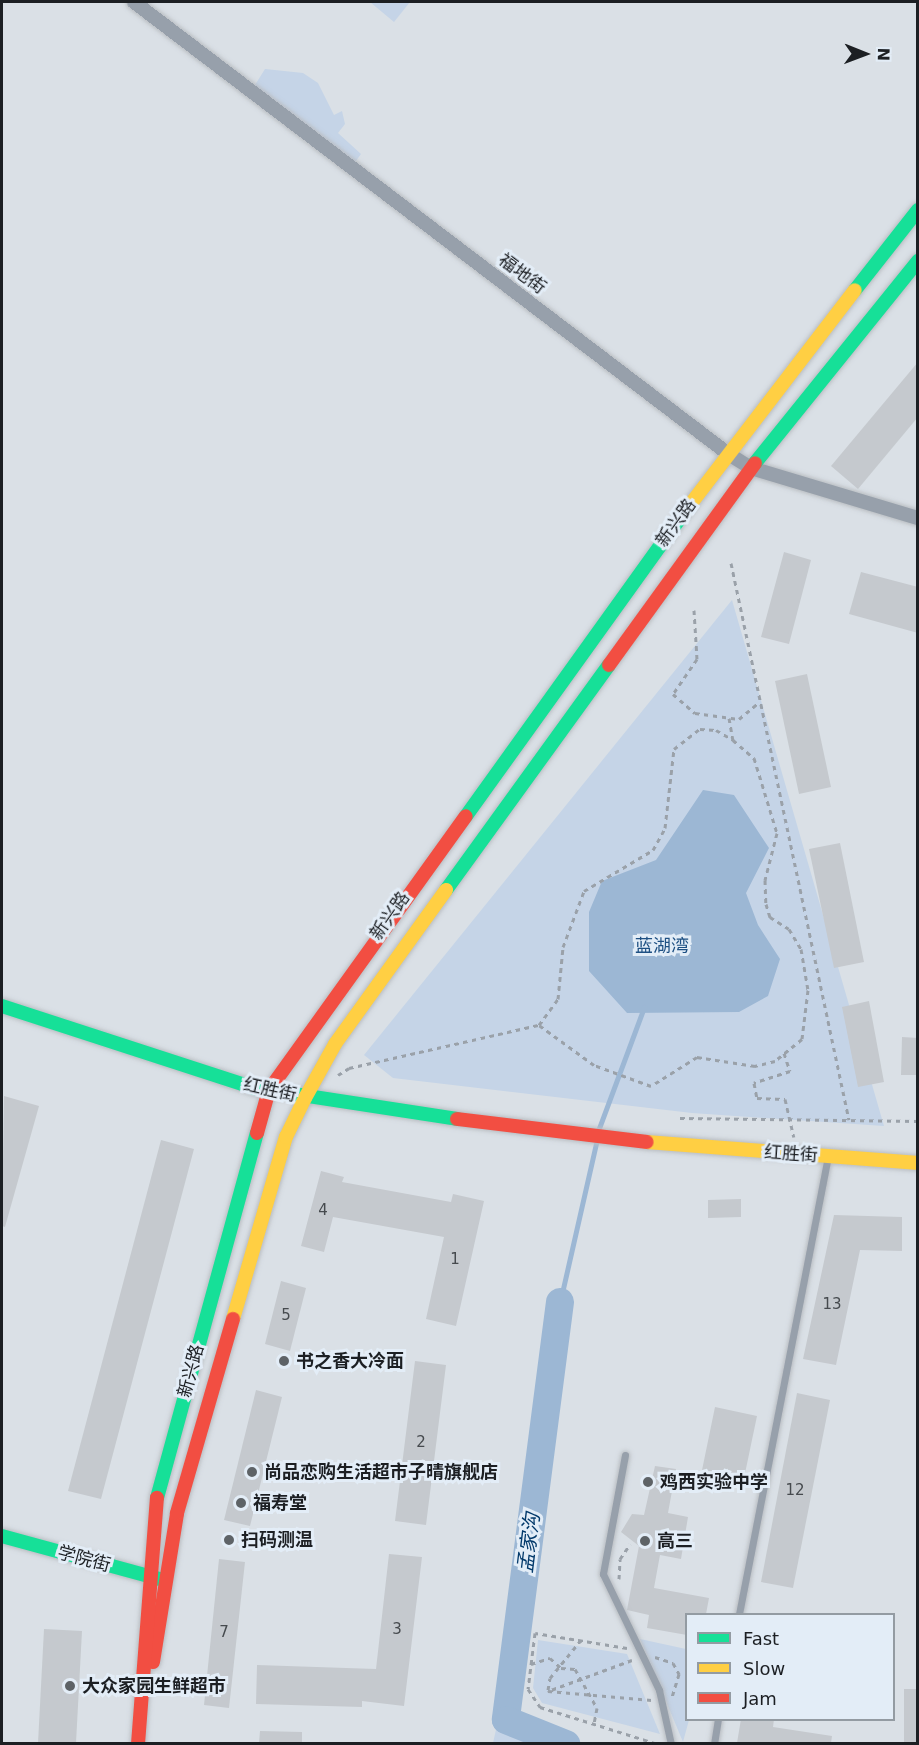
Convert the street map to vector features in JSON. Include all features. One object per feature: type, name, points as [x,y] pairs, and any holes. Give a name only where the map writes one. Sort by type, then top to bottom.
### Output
[{"type":"main road","name":"新兴路","points":[[139,1743],[152,1516],[269,1090],[727,453],[918,210]]},
{"type":"main road","name":"新兴路","points":[[139,1743],[184,1490],[286,1137],[305,1098],[335,1044],[751,468],[918,261]]},
{"type":"main road","name":"红胜街","points":[[2,1006],[269,1090],[305,1098],[549,1132],[664,1144],[918,1163]]},
{"type":"main road","name":"学院街","points":[[2,1536],[166,1581]]},
{"type":"street","name":"福地街","points":[[134,2],[727,453],[751,468],[918,518]]},
{"type":"lane","points":[[739,1613],[828,1156]]},
{"type":"lane","points":[[625,1455],[603,1574],[658,1690],[671,1743]]},
{"type":"lane","points":[[714,1743],[718,1721]]},
{"type":"path","points":[[731,563],[849,1120]]},
{"type":"path","points":[[694,610],[697,659],[673,694],[695,713],[739,719],[759,702]]},
{"type":"path","points":[[729,718],[733,740]]},
{"type":"path","points":[[331,1080],[349,1068],[539,1025],[558,999],[562,947],[584,891],[653,850],[665,828],[674,749],[700,729],[716,730],[733,740],[754,758],[777,833],[765,880],[768,911],[801,949],[808,990],[802,1039],[784,1053],[755,1066],[697,1057],[651,1086],[633,1083],[594,1065],[539,1025]]},
{"type":"path","points":[[784,1053],[790,1071],[754,1083],[757,1098],[785,1099],[798,1154]]},
{"type":"path","points":[[680,1118],[918,1121]]},
{"type":"path","points":[[636,1650],[535,1633],[528,1689],[540,1707],[657,1743]]},
{"type":"path","points":[[548,1691],[550,1678],[581,1640]]},
{"type":"path","points":[[548,1691],[671,1699],[679,1674],[662,1658],[647,1657]]},
{"type":"path","points":[[531,1664],[550,1658],[579,1677],[597,1708],[594,1724]]},
{"type":"path","points":[[548,1691],[579,1677],[639,1658]]},
{"type":"green space","points":[[370,2],[410,2],[394,22]]},
{"type":"green space","points":[[265,69],[303,73],[318,83],[334,115],[342,111],[345,124],[338,133],[361,154],[353,165],[253,88]]},
{"type":"green space","name":"蓝湖湾","points":[[732,600],[884,1126],[692,1113],[393,1078],[364,1055]]},
{"type":"green space","points":[[640,1639],[685,1649],[685,1721],[689,1721],[683,1742]]},
{"type":"green space","points":[[538,1640],[627,1654],[660,1734],[542,1703],[533,1688]]},
{"type":"green space","points":[[497,1725],[544,1743],[493,1743]]},
{"type":"shaded area","name":"蓝湖湾","points":[[703,790],[734,795],[769,848],[746,893],[758,925],[780,959],[768,996],[739,1012],[627,1013],[589,971],[589,912],[602,881],[656,860]]},
{"type":"building","points":[[918,362],[918,417],[858,489],[831,466]]},
{"type":"building","points":[[784,552],[811,560],[789,644],[761,637]]},
{"type":"building","points":[[861,572],[918,587],[918,633],[849,614]]},
{"type":"building","points":[[807,674],[831,787],[799,794],[775,681]]},
{"type":"building","points":[[840,843],[864,962],[834,968],[809,849]]},
{"type":"building","points":[[869,1001],[884,1082],[858,1087],[842,1007]]},
{"type":"building","points":[[902,1037],[918,1038],[918,1075],[901,1075]]},
{"type":"building","points":[[4,1096],[39,1106],[5,1227],[2,1226]]},
{"type":"building","points":[[161,1140],[194,1149],[101,1499],[68,1491]]},
{"type":"building","points":[[321,1171],[344,1177],[342,1182],[451,1202],[453,1194],[484,1201],[456,1326],[426,1319],[444,1237],[333,1217],[324,1252],[301,1246]]},
{"type":"building","points":[[741,1199],[741,1217],[708,1218],[708,1200]]},
{"type":"building","points":[[834,1215],[902,1217],[902,1251],[860,1250],[836,1365],[803,1359]]},
{"type":"building","points":[[281,1281],[306,1288],[290,1351],[265,1344]]},
{"type":"building","points":[[415,1361],[446,1365],[426,1525],[395,1521]]},
{"type":"building","points":[[256,1390],[282,1397],[250,1526],[224,1520]]},
{"type":"building","points":[[797,1393],[830,1400],[793,1588],[761,1582]]},
{"type":"building","points":[[715,1407],[757,1416],[743,1483],[701,1475]]},
{"type":"building","points":[[655,1466],[676,1469],[668,1513],[688,1517],[681,1559],[660,1555],[654,1588],[709,1598],[706,1613],[685,1613],[685,1635],[647,1628],[649,1615],[627,1610],[639,1546],[621,1532],[632,1514],[644,1515]]},
{"type":"building","points":[[389,1554],[422,1557],[404,1706],[362,1701],[362,1707],[256,1704],[257,1665],[376,1669]]},
{"type":"building","points":[[219,1559],[245,1562],[229,1708],[204,1705]]},
{"type":"building","points":[[44,1629],[82,1631],[76,1743],[38,1743]]},
{"type":"building","points":[[904,1689],[918,1689],[918,1743],[904,1743]]},
{"type":"building","points":[[741,1721],[774,1721],[773,1727],[832,1736],[831,1743],[737,1743]]},
{"type":"building","points":[[260,1731],[302,1732],[302,1743],[259,1743]]},
{"type":"waterway","points":[[598,1131],[644,1007]]},
{"type":"waterway","points":[[560,1302],[597,1139]]},
{"type":"waterway","name":"孟家沟","points":[[560,1302],[506,1720],[566,1744]]},
{"type":"traffic: fast","points":[[855,290],[918,210]]},
{"type":"traffic: fast","points":[[755,463],[918,261]]},
{"type":"traffic: fast","points":[[466,816],[683,514]]},
{"type":"traffic: fast","points":[[446,890],[609,665]]},
{"type":"traffic: fast","points":[[2,1006],[255,1088],[457,1119]]},
{"type":"traffic: fast","points":[[157,1498],[257,1133]]},
{"type":"traffic: fast","points":[[2,1536],[159,1579]]},
{"type":"traffic: slow","points":[[683,514],[855,290]]},
{"type":"traffic: slow","points":[[233,1319],[286,1137],[305,1098],[335,1044],[446,890]]},
{"type":"traffic: slow","points":[[647,1142],[918,1163]]},
{"type":"traffic: jam","points":[[609,665],[755,463]]},
{"type":"traffic: jam","points":[[257,1133],[269,1090],[466,816]]},
{"type":"traffic: jam","points":[[457,1119],[647,1142]]},
{"type":"traffic: jam","points":[[153,1662],[177,1513],[233,1319]]},
{"type":"traffic: jam","points":[[138,1744],[157,1498]]},
{"type":"place","name":"书之香大冷面","points":[[284,1361]]},
{"type":"place","name":"尚品恋购生活超市子晴旗舰店","points":[[252,1472]]},
{"type":"place","name":"鸡西实验中学","points":[[648,1482]]},
{"type":"place","name":"福寿堂","points":[[241,1503]]},
{"type":"place","name":"扫码测温","points":[[229,1540]]},
{"type":"place","name":"高三","points":[[645,1541]]},
{"type":"place","name":"大众家园生鲜超市","points":[[70,1686]]}]
